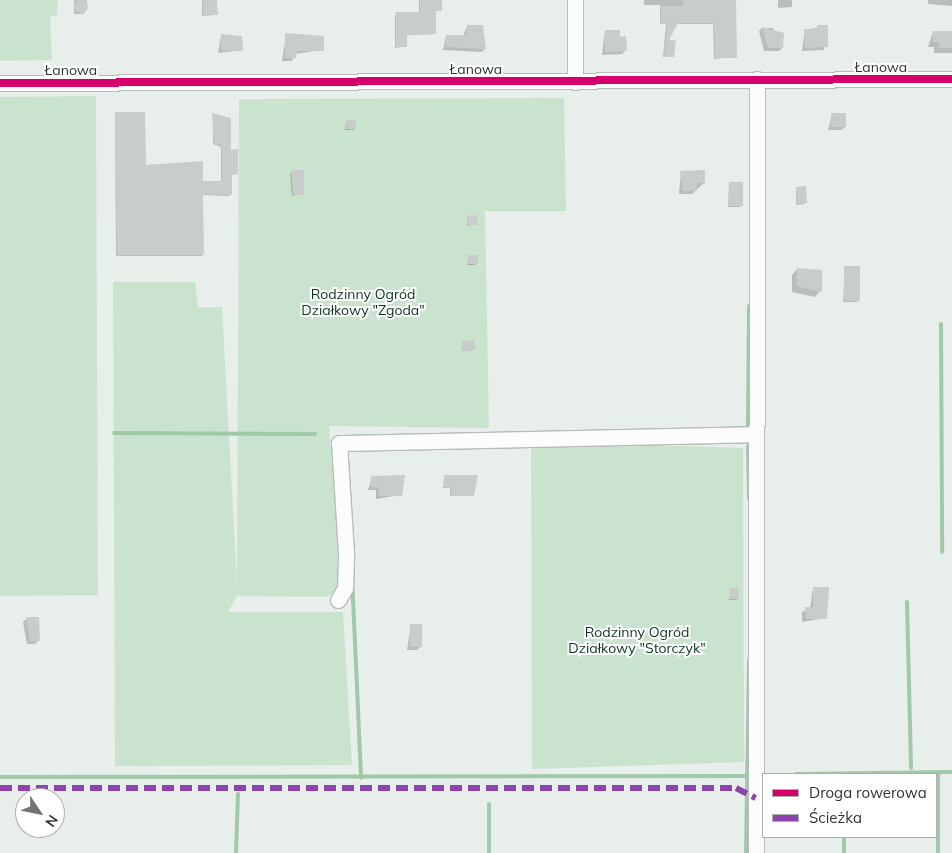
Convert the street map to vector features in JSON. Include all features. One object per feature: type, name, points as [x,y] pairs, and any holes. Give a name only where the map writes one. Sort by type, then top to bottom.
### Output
[{"type":"street","points":[[575,0],[575,82]]},
{"type":"street","points":[[756,853],[757,79]]},
{"type":"street","name":"Łanowa","points":[[0,83],[952,79]]},
{"type":"street","points":[[338,600],[346,588],[346,553],[339,443],[756,434]]},
{"type":"green space","points":[[0,0],[58,0],[57,15],[50,17],[52,60],[0,61]]},
{"type":"green space","points":[[96,96],[98,595],[0,596],[0,97]]},
{"type":"green space","name":"Rodzinny Ogród Działkowy \"Zgoda\"","points":[[564,98],[566,211],[485,211],[489,428],[329,426],[343,586],[327,597],[237,596],[228,612],[343,612],[352,765],[115,766],[113,282],[195,282],[198,307],[222,307],[237,583],[239,99]]},
{"type":"green space","name":"Rodzinny Ogród Działkowy \"Storczyk\"","points":[[531,441],[743,448],[744,762],[532,769]]},
{"type":"building","points":[[81,-1],[86,1],[88,6],[86,11],[81,13],[76,11],[74,6],[76,1]]},
{"type":"building","points":[[203,0],[217,0],[218,15],[203,15]]},
{"type":"building","points":[[420,0],[442,0],[442,11],[436,11],[436,34],[407,35],[407,47],[396,47],[396,12],[420,12]]},
{"type":"building","points":[[683,0],[736,0],[737,58],[715,58],[714,23],[678,23],[669,40],[676,40],[674,57],[664,56],[667,23],[661,23],[661,6],[683,6]]},
{"type":"building","points":[[467,25],[483,25],[486,49],[446,47],[446,35],[466,35]]},
{"type":"building","points":[[817,25],[828,25],[828,47],[805,48],[804,29],[817,29]]},
{"type":"building","points":[[762,27],[784,33],[783,48],[768,48]]},
{"type":"building","points":[[605,30],[620,30],[620,37],[626,36],[627,51],[605,52]]},
{"type":"building","points":[[933,31],[952,31],[952,48],[939,48],[939,42],[933,42]]},
{"type":"building","points":[[285,33],[324,36],[324,51],[297,51],[296,58],[285,58]]},
{"type":"building","points":[[221,34],[242,36],[243,51],[221,50]]},
{"type":"building","points":[[115,112],[145,112],[146,165],[203,161],[203,181],[222,181],[222,145],[214,143],[212,113],[231,118],[231,150],[238,149],[238,174],[232,174],[232,195],[203,194],[204,255],[117,255]]},
{"type":"building","points":[[831,113],[846,113],[846,127],[831,127]]},
{"type":"building","points":[[346,120],[356,120],[356,129],[346,129]]},
{"type":"building","points":[[291,170],[304,170],[304,195],[293,195]]},
{"type":"building","points":[[705,170],[705,183],[697,183],[697,191],[683,191],[680,171]]},
{"type":"building","points":[[729,182],[743,182],[743,206],[729,206]]},
{"type":"building","points":[[806,186],[807,203],[797,204],[796,187]]},
{"type":"building","points":[[477,215],[478,225],[468,225],[467,216]]},
{"type":"building","points":[[468,255],[478,255],[478,264],[468,264]]},
{"type":"building","points":[[844,266],[860,266],[860,301],[844,301]]},
{"type":"building","points":[[797,268],[822,270],[822,292],[797,286]]},
{"type":"building","points":[[474,340],[475,350],[463,351],[462,341]]},
{"type":"building","points":[[405,475],[402,496],[379,496],[379,487],[371,487],[371,476]]},
{"type":"building","points":[[444,475],[478,475],[474,496],[451,495],[451,487],[444,487]]},
{"type":"building","points":[[813,587],[829,587],[827,619],[806,619],[805,607],[813,607]]},
{"type":"building","points":[[730,588],[739,589],[739,599],[730,599]]},
{"type":"building","points":[[26,617],[39,617],[40,641],[30,641]]},
{"type":"building","points":[[410,624],[422,624],[422,647],[410,647]]},
{"type":"waterway","points":[[748,425],[749,306]]},
{"type":"waterway","points":[[941,324],[942,552]]},
{"type":"waterway","points":[[114,433],[315,434]]},
{"type":"waterway","points":[[748,446],[749,498]]},
{"type":"waterway","points":[[352,577],[361,778]]},
{"type":"waterway","points":[[907,602],[911,768]]},
{"type":"waterway","points":[[746,853],[749,660]]},
{"type":"waterway","points":[[874,773],[952,772]]},
{"type":"waterway","points":[[938,773],[938,853]]},
{"type":"waterway","points":[[0,777],[753,776]]},
{"type":"waterway","points":[[236,853],[238,794]]},
{"type":"waterway","points":[[489,804],[489,853]]},
{"type":"waterway","points":[[844,838],[844,853]]},
{"type":"marked path","points":[[0,788],[736,788],[756,798]]},
{"type":"cycle path","points":[[0,83],[952,79]]}]
